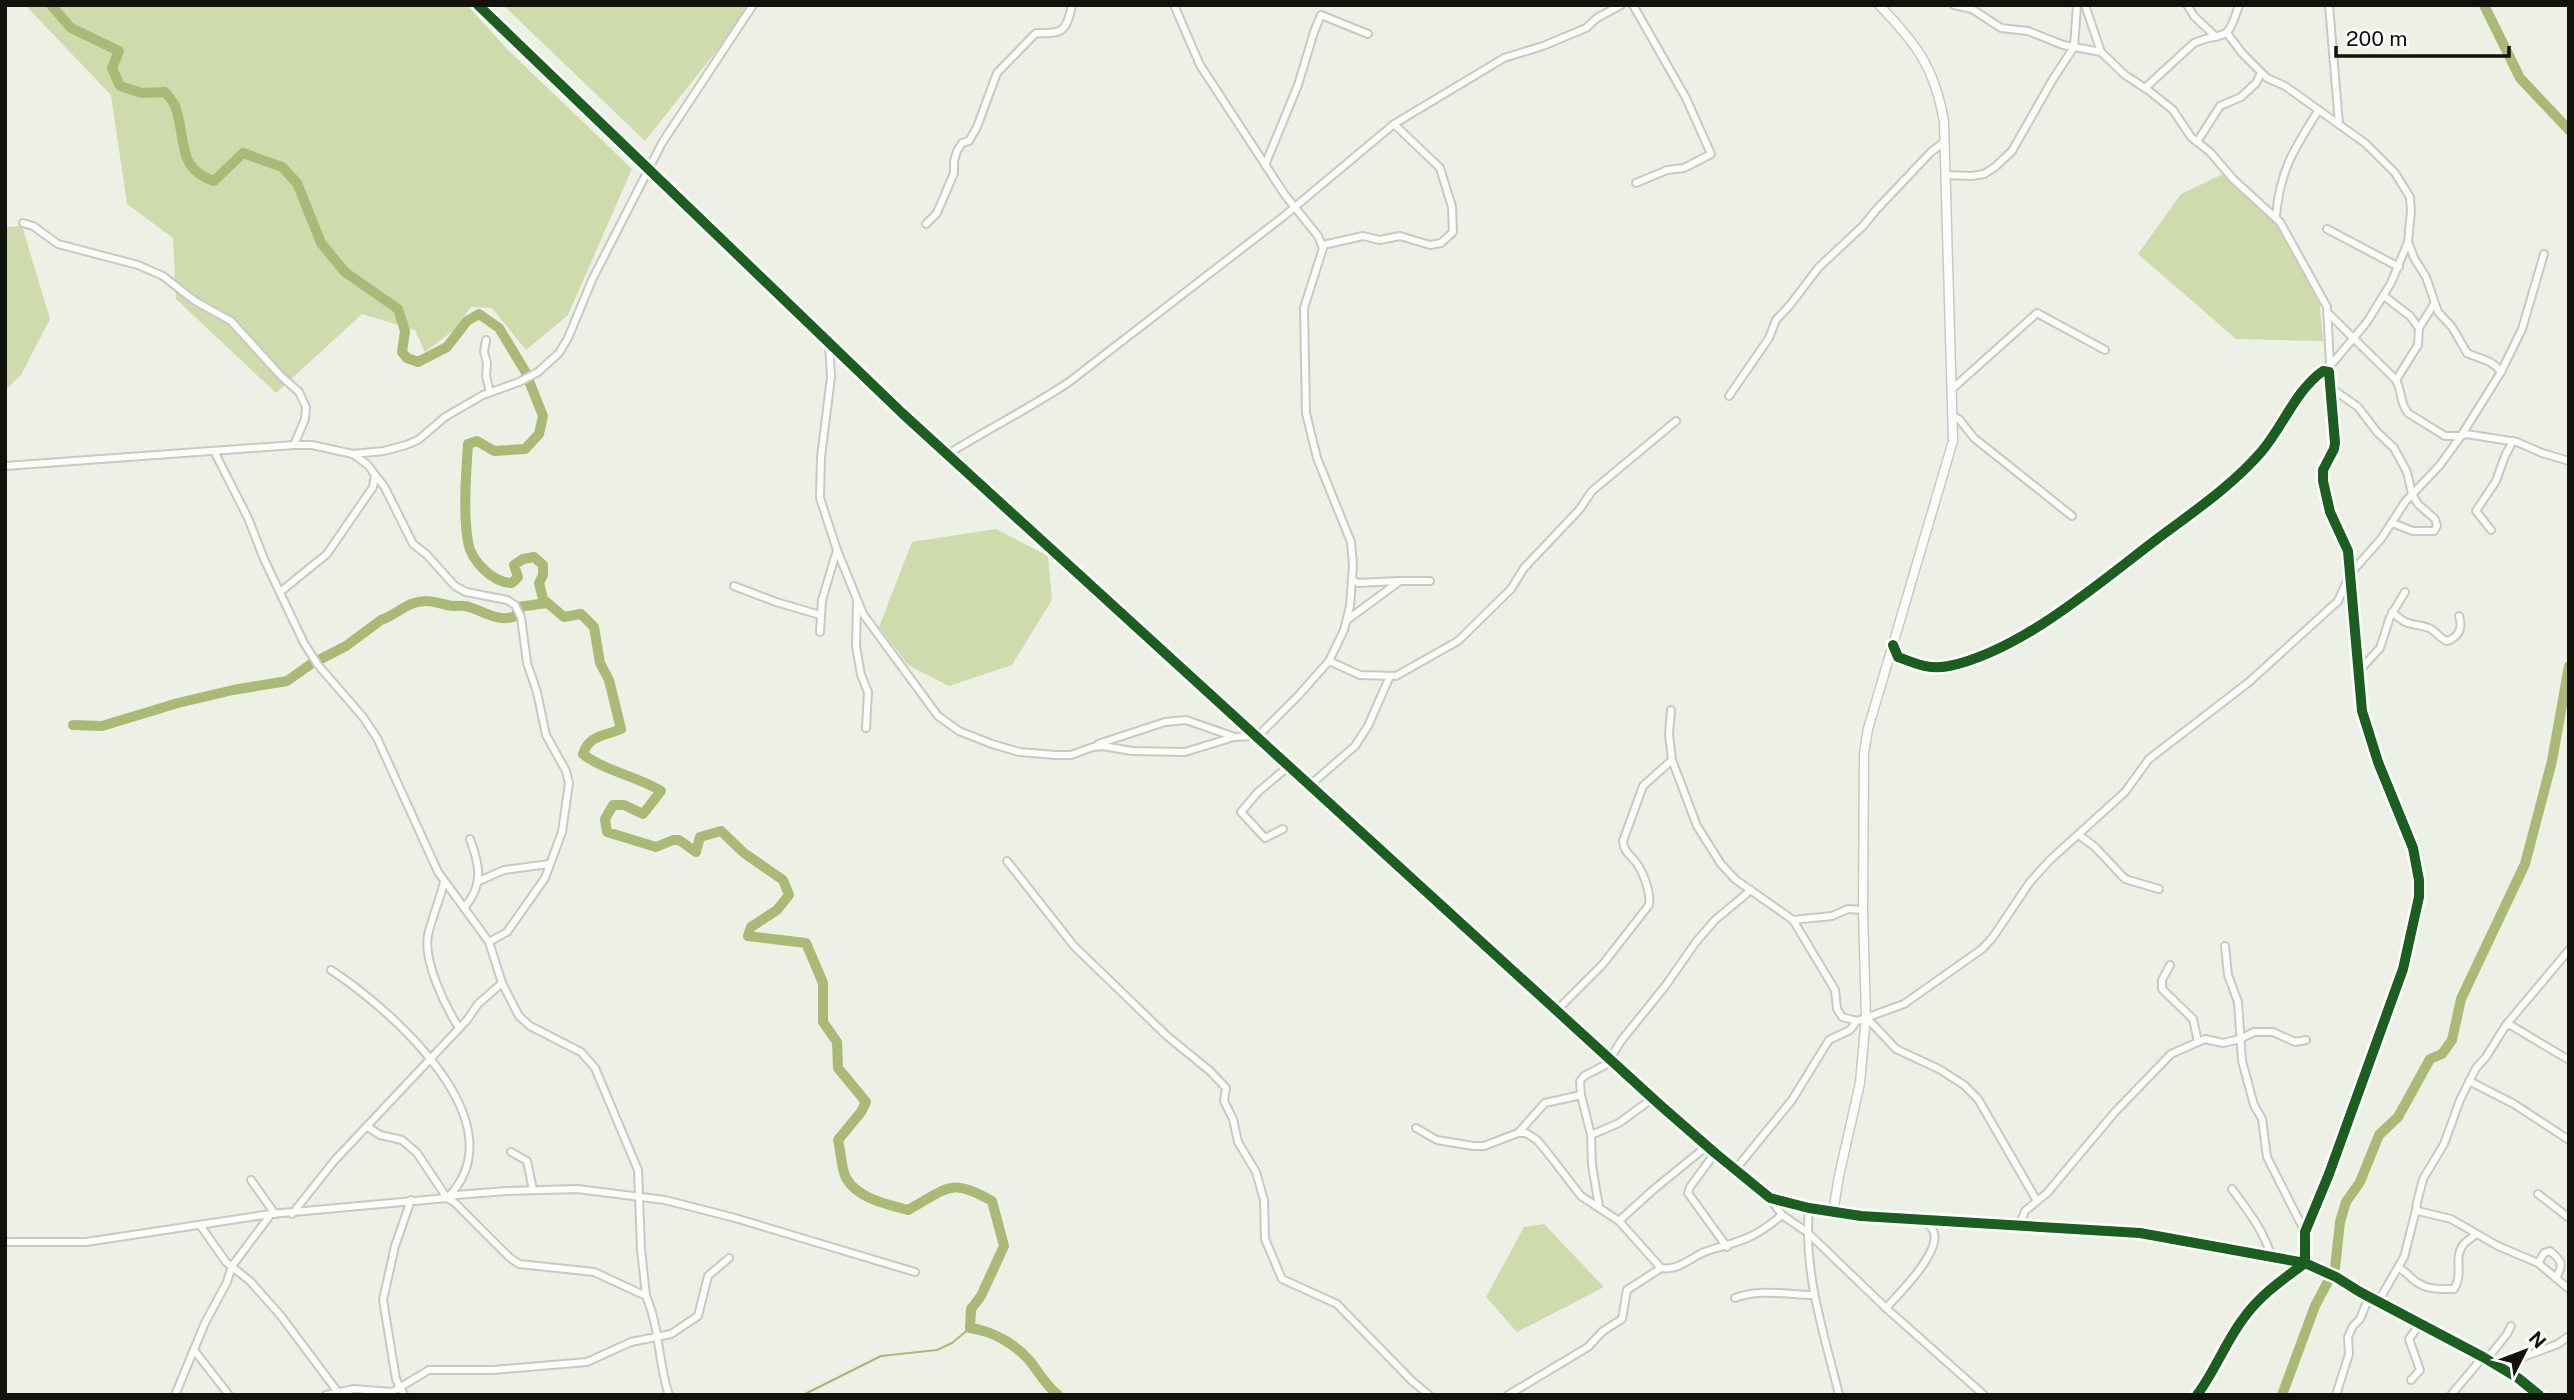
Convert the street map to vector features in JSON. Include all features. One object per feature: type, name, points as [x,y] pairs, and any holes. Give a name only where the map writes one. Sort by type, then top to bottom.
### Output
[{"type":"street","points":[[478,5],[829,344],[1182,670],[1290,765],[1653,1098],[1770,1198],[1782,1216],[1807,1232],[1886,1308],[1984,1395]]},
{"type":"street","points":[[5,466],[293,445],[313,445],[353,454],[384,451],[418,440],[445,417],[490,392],[538,372],[565,345],[592,280],[648,169],[689,99],[753,5]]},
{"type":"street","points":[[926,224],[937,214],[954,173],[957,151],[962,143],[969,141],[978,127],[997,73],[1036,33],[1058,33],[1063,30],[1072,5]]},
{"type":"street","points":[[1093,747],[1185,752],[1234,737],[1258,736],[1329,662],[1347,620],[1353,580],[1351,542],[1317,458],[1306,413],[1304,308],[1323,245],[1265,165],[1200,65],[1174,5]]},
{"type":"street","points":[[948,454],[1069,383],[1294,207],[1395,124],[1504,58],[1543,46],[1586,28],[1597,18],[1621,5]]},
{"type":"street","points":[[1633,5],[1686,98],[1711,154],[1684,168],[1667,170],[1636,183]]},
{"type":"street","points":[[1833,1213],[1860,1083],[1866,1017],[1863,910],[1864,753],[1953,441],[1941,104],[1929,70],[1909,35],[1879,5]]},
{"type":"street","points":[[1954,5],[1972,9],[2001,28],[2035,33],[2074,47],[2101,52]]},
{"type":"street","points":[[1945,175],[1978,176],[1995,167],[2007,155],[2074,47],[2077,5]]},
{"type":"street","points":[[2085,5],[2101,52],[2124,75],[2173,110],[2187,132],[2216,157],[2233,179],[2276,216],[2323,296],[2329,314],[2328,346],[2334,449],[2323,470],[2323,481],[2330,512],[2348,551],[2359,695],[2368,734],[2413,848],[2419,897],[2403,969],[2305,1233],[2305,1264]]},
{"type":"street","points":[[2187,5],[2194,16],[2217,38]]},
{"type":"street","points":[[2145,88],[2194,43],[2227,33],[2239,5]]},
{"type":"street","points":[[2329,5],[2336,58],[2339,124]]},
{"type":"street","points":[[1265,165],[1298,85],[1321,15],[1368,34]]},
{"type":"street","points":[[1893,645],[1898,657],[1916,664],[1927,667],[1949,666],[2000,647],[2057,614],[2237,477],[2262,451],[2311,381],[2329,368],[2384,296],[2408,243],[2411,204],[2406,189],[2395,173],[2365,144],[2286,86],[2261,73],[2227,33]]},
{"type":"street","points":[[2197,142],[2220,106],[2241,97],[2256,83],[2261,73]]},
{"type":"street","points":[[2276,216],[2278,191],[2292,152],[2318,111]]},
{"type":"street","points":[[1323,245],[1363,236],[1380,240],[1400,236],[1430,245],[1441,243],[1453,232],[1452,207],[1440,168],[1395,124]]},
{"type":"street","points":[[1728,396],[1769,338],[1776,320],[1819,267],[1863,226],[1931,152],[1944,142]]},
{"type":"street","points":[[23,223],[33,226],[58,244],[138,265],[163,275],[195,301],[231,321],[299,392],[306,407],[305,419],[293,445]]},
{"type":"street","points":[[2327,229],[2399,267]]},
{"type":"street","points":[[2408,243],[2426,277],[2434,304],[2457,334],[2467,353],[2493,363],[2501,372]]},
{"type":"street","points":[[1735,1170],[1792,1100],[1829,1040],[1850,1030],[1857,1021],[1911,1000],[1982,948],[1993,937],[2030,882],[2133,783],[2149,759],[2249,682],[2338,601],[2350,573],[2381,539],[2412,494],[2440,465],[2501,372],[2522,329],[2544,254]]},
{"type":"street","points":[[2384,296],[2410,316],[2419,328]]},
{"type":"street","points":[[2396,380],[2418,345],[2419,328],[2434,304]]},
{"type":"street","points":[[1952,389],[2033,314],[2040,314],[2105,350]]},
{"type":"street","points":[[2329,314],[2396,380],[2408,413],[2445,436],[2466,434],[2513,441],[2569,461]]},
{"type":"street","points":[[486,340],[484,352],[490,392]]},
{"type":"street","points":[[829,344],[831,377],[821,457],[820,498],[857,601],[882,642],[938,716],[953,727],[1018,752],[1071,755],[1165,722],[1186,720],[1234,737]]},
{"type":"street","points":[[2331,388],[2358,407],[2377,432],[2394,448],[2407,472],[2412,494],[2418,504],[2435,519],[2436,529],[2413,531],[2392,523]]},
{"type":"street","points":[[1952,416],[1959,419],[1975,438],[2072,516]]},
{"type":"street","points":[[1329,662],[1360,675],[1395,676],[1458,641],[1511,589],[1524,568],[1579,510],[1592,491],[1676,421]]},
{"type":"street","points":[[2491,530],[2476,511],[2496,481],[2513,441]]},
{"type":"street","points":[[214,450],[316,662],[363,717],[377,738],[433,863],[489,942],[502,983],[524,1022],[581,1052],[595,1068],[639,1177],[641,1249],[646,1296],[659,1338],[669,1395]]},
{"type":"street","points":[[353,454],[368,466],[384,486],[413,544],[431,559],[455,586],[466,592],[507,600],[515,605],[521,617],[527,663],[537,692],[546,735],[566,771],[569,783],[562,832],[539,889],[507,932],[489,942]]},
{"type":"street","points":[[280,592],[320,561],[334,546],[368,498],[375,475]]},
{"type":"street","points":[[820,632],[820,615],[837,550]]},
{"type":"street","points":[[1353,580],[1358,583],[1430,581]]},
{"type":"street","points":[[1347,620],[1399,581]]},
{"type":"street","points":[[734,586],[776,603],[820,615]]},
{"type":"street","points":[[2358,672],[2379,648],[2392,612],[2405,592]]},
{"type":"street","points":[[857,601],[856,646],[860,675],[868,692],[866,728]]},
{"type":"street","points":[[2392,612],[2409,625],[2429,628],[2443,641],[2460,631],[2462,626],[2459,616]]},
{"type":"street","points":[[1310,786],[1355,746],[1368,726],[1390,676]]},
{"type":"street","points":[[1671,710],[1672,760],[1697,827],[1721,864],[1736,880],[1793,920],[1835,990],[1837,1009],[1842,1017],[1857,1021]]},
{"type":"street","points":[[1557,1010],[1603,964],[1649,905],[1646,886],[1637,864],[1626,853],[1623,841],[1643,786],[1672,760]]},
{"type":"street","points":[[1283,829],[1265,838],[1241,812],[1258,792],[1290,765]]},
{"type":"street","points":[[2079,835],[2125,879],[2159,889]]},
{"type":"street","points":[[464,908],[473,898],[478,881],[475,851],[470,839]]},
{"type":"street","points":[[1007,861],[1074,946],[1167,1036],[1210,1071],[1226,1088],[1224,1101],[1233,1119],[1238,1142],[1256,1172],[1264,1200],[1265,1239],[1282,1279],[1337,1304],[1429,1395]]},
{"type":"street","points":[[478,881],[504,870],[549,864]]},
{"type":"street","points":[[444,881],[428,936],[428,956],[447,1010],[459,1028]]},
{"type":"street","points":[[1599,1207],[1592,1165],[1591,1135],[1581,1095],[1580,1086],[1584,1076],[1611,1060],[1621,1041],[1678,970],[1696,942],[1715,920],[1751,890]]},
{"type":"street","points":[[1793,920],[1832,916],[1848,909],[1863,910]]},
{"type":"street","points":[[2225,946],[2228,975],[2238,1002],[2242,1061],[2254,1105],[2262,1119],[2267,1157],[2305,1233]]},
{"type":"street","points":[[2336,1395],[2350,1354],[2348,1337],[2353,1326],[2399,1268],[2408,1243],[2423,1179],[2444,1144],[2469,1081],[2506,1025],[2569,950]]},
{"type":"street","points":[[2170,965],[2162,980],[2162,989],[2193,1019],[2198,1042]]},
{"type":"street","points":[[331,970],[352,986],[364,991],[398,1023],[430,1058],[456,1098],[468,1135],[468,1162],[465,1173],[447,1198]]},
{"type":"street","points":[[292,1214],[335,1160],[459,1028],[478,1004],[502,983]]},
{"type":"street","points":[[1866,1017],[1896,1049],[1945,1073],[1964,1085],[1978,1099],[2036,1201]]},
{"type":"street","points":[[2506,1025],[2569,1060]]},
{"type":"street","points":[[2019,1226],[2025,1211],[2047,1193],[2115,1112],[2171,1054],[2205,1039],[2223,1043],[2264,1031],[2295,1042],[2306,1040]]},
{"type":"street","points":[[2469,1081],[2514,1104],[2569,1140]]},
{"type":"street","points":[[1518,1133],[1545,1103],[1581,1095]]},
{"type":"street","points":[[1591,1135],[1619,1124],[1653,1098]]},
{"type":"street","points":[[368,1127],[380,1135],[402,1140],[417,1153],[447,1198],[519,1264],[594,1272],[646,1296]]},
{"type":"street","points":[[1416,1128],[1437,1140],[1473,1146],[1484,1146],[1518,1133],[1526,1133],[1537,1140],[1581,1196],[1619,1221],[1661,1268]]},
{"type":"street","points":[[1619,1221],[1660,1183],[1707,1146]]},
{"type":"street","points":[[511,1152],[527,1161],[533,1190]]},
{"type":"street","points":[[1715,1153],[1688,1193],[1727,1247]]},
{"type":"street","points":[[251,1180],[273,1214]]},
{"type":"street","points":[[5,1242],[86,1242],[273,1214],[456,1195],[577,1189],[665,1200],[915,1272]]},
{"type":"street","points":[[2232,1189],[2253,1216],[2265,1237],[2271,1256]]},
{"type":"street","points":[[2538,1194],[2569,1218]]},
{"type":"street","points":[[1770,1198],[1833,1213],[2140,1233],[2305,1264],[2336,1277],[2485,1358],[2534,1393]]},
{"type":"street","points":[[404,1395],[391,1354],[384,1294],[403,1220],[411,1200]]},
{"type":"street","points":[[1809,1208],[1807,1232],[1814,1294],[1839,1395]]},
{"type":"street","points":[[2416,1210],[2451,1219],[2476,1234],[2538,1263],[2569,1289]]},
{"type":"street","points":[[175,1395],[232,1266],[273,1214]]},
{"type":"street","points":[[1508,1395],[1588,1347],[1602,1331],[1622,1319],[1627,1290],[1661,1268],[1679,1267],[1707,1251],[1727,1247],[1756,1235],[1782,1216]]},
{"type":"street","points":[[1886,1308],[1926,1261],[1935,1241],[1931,1227],[1924,1220]]},
{"type":"street","points":[[200,1225],[232,1266],[262,1293],[337,1391]]},
{"type":"street","points":[[2399,1268],[2407,1272],[2416,1283],[2436,1289],[2454,1289],[2460,1273],[2458,1257],[2463,1245],[2476,1234]]},
{"type":"street","points":[[2538,1263],[2544,1253],[2550,1251],[2561,1262],[2562,1267],[2557,1278]]},
{"type":"street","points":[[326,1395],[354,1389],[389,1393],[425,1370],[493,1370],[582,1363],[631,1342],[659,1338],[683,1328],[698,1316],[708,1276],[729,1258]]},
{"type":"street","points":[[2197,1395],[2249,1310],[2270,1290],[2305,1264]]},
{"type":"street","points":[[1735,1298],[1748,1293],[1814,1294]]},
{"type":"street","points":[[2411,1380],[2420,1370],[2409,1339],[2420,1324]]},
{"type":"street","points":[[2451,1395],[2507,1334],[2511,1326]]},
{"type":"street","points":[[2499,1366],[2558,1344],[2569,1336]]},
{"type":"street","points":[[194,1350],[229,1395]]},
{"type":"green space","points":[[25,5],[467,5],[508,50],[632,169],[568,315],[526,350],[492,308],[471,307],[455,329],[425,352],[415,330],[362,314],[276,393],[176,299],[173,238],[127,204],[111,95]]},
{"type":"green space","points":[[503,5],[753,5],[645,141]]},
{"type":"green space","points":[[2223,174],[2274,219],[2319,297],[2323,341],[2236,339],[2138,254],[2181,194]]},
{"type":"green space","points":[[22,226],[50,319],[21,375],[5,390],[5,227]]},
{"type":"green space","points":[[996,529],[1048,556],[1052,600],[1012,665],[949,686],[908,665],[879,627],[912,542]]},
{"type":"green space","points":[[1544,1224],[1604,1287],[1517,1332],[1486,1297],[1524,1227]]},
{"type":"waterway","points":[[51,5],[71,28],[119,51],[112,68],[120,86],[142,93],[165,92],[175,106],[188,160],[202,175],[214,181],[243,153],[282,167],[297,183],[321,243],[345,272],[398,309],[405,331],[402,352],[407,358],[418,362],[447,347],[467,321],[479,314],[499,328],[525,371],[543,416],[539,434],[525,449],[494,451],[477,441],[468,444],[465,506],[468,542],[473,556],[484,570],[505,582],[512,583],[518,577],[514,565],[523,559],[534,557],[543,565],[543,575],[539,583],[543,599],[564,617],[581,614],[594,627],[600,663],[609,680],[621,729],[593,740],[583,754],[601,765],[661,791],[643,814],[624,805],[613,805],[605,819],[607,832],[656,847],[679,840],[696,852],[700,837],[721,831],[744,853],[783,880],[789,895],[777,910],[751,927],[748,936],[806,943],[823,983],[823,1022],[837,1042],[838,1068],[866,1102],[838,1140],[846,1178],[865,1196],[908,1210],[949,1188],[967,1189],[992,1201],[1004,1246],[981,1296],[971,1309],[970,1328],[994,1335],[1017,1348],[1058,1395]]},
{"type":"waterway","points":[[2484,5],[2520,78],[2569,130]]},
{"type":"waterway","points":[[73,725],[102,726],[178,703],[287,681],[311,664],[346,646],[381,620],[419,602],[467,606],[503,618],[516,616],[518,607],[547,603]]},
{"type":"waterway","points":[[2282,1395],[2315,1306],[2335,1268],[2340,1222],[2346,1202],[2360,1182],[2379,1135],[2398,1117],[2430,1059],[2442,1054],[2452,1040],[2461,999],[2525,864],[2552,761],[2569,666]]},
{"type":"waterway","points":[[803,1395],[881,1356],[937,1350],[952,1343],[970,1328]]},
{"type":"cycle path","points":[[478,5],[902,413],[1660,1105],[1770,1198],[1809,1208],[1861,1216],[2140,1233],[2305,1263],[2483,1357],[2518,1378],[2539,1395]]},
{"type":"cycle path","points":[[1893,645],[1898,657],[1923,666],[1942,667],[1976,658],[2031,631],[2085,595],[2225,487],[2262,451],[2313,379],[2323,371],[2329,372],[2335,443],[2323,470],[2323,481],[2330,512],[2348,551],[2362,711],[2378,762],[2413,848],[2419,897],[2403,969],[2329,1174],[2305,1232],[2305,1263],[2271,1289],[2249,1311],[2197,1395]]}]
